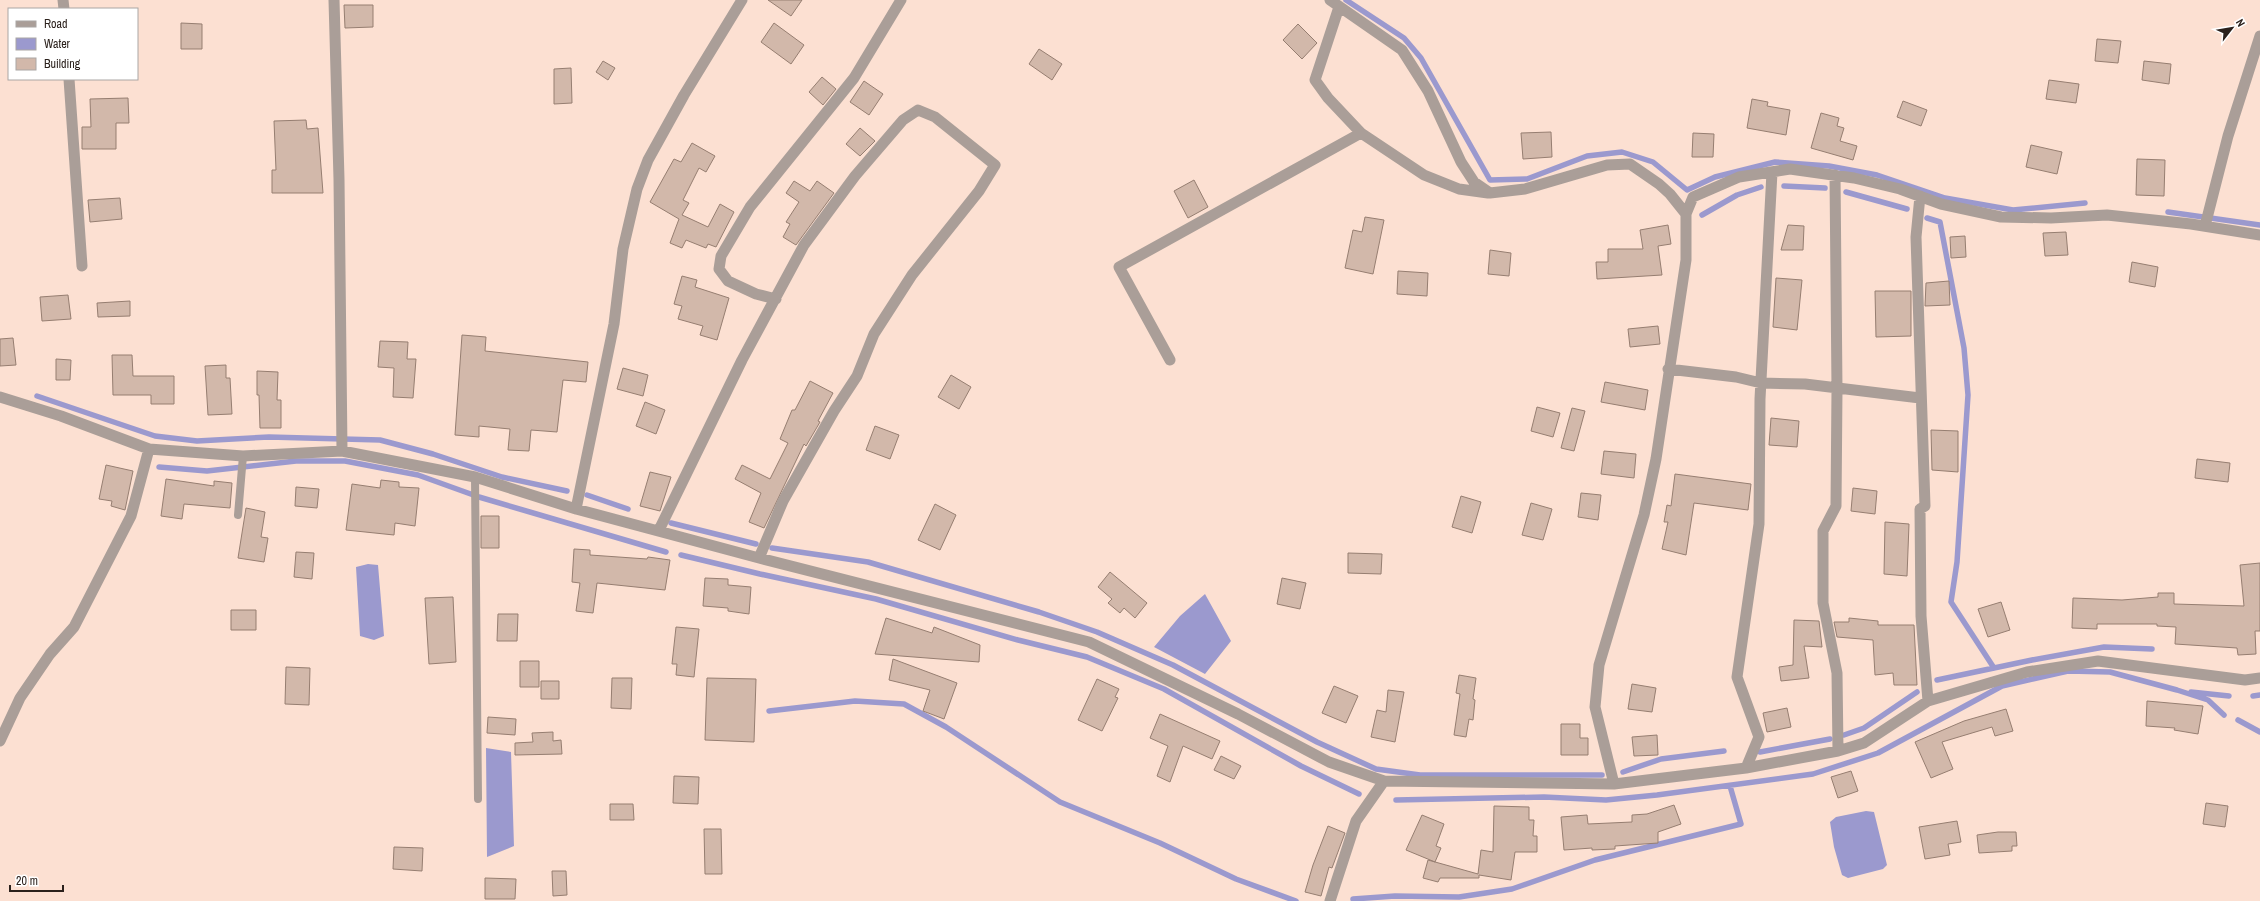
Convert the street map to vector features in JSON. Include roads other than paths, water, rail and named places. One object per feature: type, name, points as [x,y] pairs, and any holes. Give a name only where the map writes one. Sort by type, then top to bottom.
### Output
[{"type":"street","points":[[334,0],[339,187],[343,443]]},
{"type":"street","points":[[576,510],[614,324],[623,249],[637,189],[648,160],[684,95],[742,0]]},
{"type":"street","points":[[776,299],[756,294],[728,281],[719,269],[721,256],[750,207],[854,78],[901,0]]},
{"type":"street","points":[[1490,193],[1474,182],[1461,162],[1428,91],[1402,50],[1334,4],[1315,80],[1328,98],[1361,133],[1424,175],[1459,189],[1490,193],[1525,189],[1607,165],[1630,164],[1659,184],[1670,194],[1686,214]]},
{"type":"street","points":[[2205,226],[2228,136],[2260,36]]},
{"type":"street","points":[[69,80],[82,266]]},
{"type":"street","points":[[659,530],[742,360],[804,246],[854,176],[903,120],[918,110],[935,117],[996,166],[979,191],[912,275],[874,334],[857,376],[834,411],[783,502],[759,558]]},
{"type":"street","points":[[1170,360],[1119,267],[1361,133]]},
{"type":"street","points":[[1614,784],[1595,707],[1599,665],[1644,514],[1656,459],[1668,369],[1686,260],[1686,214],[1693,197],[1739,177],[1790,169],[1835,175],[1900,189],[1941,204],[2001,217],[2051,218],[2108,215],[2205,226],[2260,235]]},
{"type":"street","points":[[1746,768],[1759,737],[1737,677],[1759,524],[1761,383],[1772,172]]},
{"type":"street","points":[[1835,175],[1837,389],[1836,506],[1823,531],[1823,538],[1824,603],[1837,673],[1838,751]]},
{"type":"street","points":[[1920,196],[1916,237],[1920,398],[1925,506],[1920,509],[1921,616],[1928,701]]},
{"type":"street","points":[[1668,369],[1736,378],[1761,383],[1806,384],[1920,398]]},
{"type":"street","points":[[0,397],[61,416],[149,449],[243,460],[343,443],[475,477],[576,510],[659,530],[759,558],[1089,642],[1238,714],[1329,762],[1384,781],[1614,784],[1746,768],[1838,751],[1864,743],[1928,701],[2027,672],[2098,661],[2246,680],[2260,678]]},
{"type":"street","points":[[0,741],[20,698],[50,654],[74,627],[131,516],[149,449]]},
{"type":"street","points":[[1330,901],[1356,821],[1384,781]]},
{"type":"lane","points":[[238,515],[243,460]]},
{"type":"lane","points":[[475,477],[474,506],[478,799]]},
{"type":"water","points":[[368,564],[378,565],[384,636],[374,640],[360,636],[356,567]]},
{"type":"water","points":[[1205,594],[1231,641],[1205,674],[1154,647],[1180,616]]},
{"type":"water","points":[[486,748],[511,752],[514,846],[487,857]]},
{"type":"water","points":[[1866,811],[1874,812],[1887,865],[1883,869],[1848,878],[1842,875],[1834,847],[1830,822],[1836,817]]},
{"type":"waterway","points":[[1346,0],[1404,38],[1421,58],[1490,180],[1527,179],[1587,156],[1622,152],[1653,162],[1687,190],[1715,177],[1775,162],[1829,166],[1877,175],[1945,198],[2013,210],[2085,203]]},
{"type":"waterway","points":[[1784,186],[1825,188]]},
{"type":"waterway","points":[[1702,215],[1737,195],[1761,187]]},
{"type":"waterway","points":[[1846,192],[1907,209]]},
{"type":"waterway","points":[[2168,212],[2260,225]]},
{"type":"waterway","points":[[1927,218],[1940,222],[1964,348],[1968,395],[1957,562],[1951,602],[1994,668]]},
{"type":"waterway","points":[[37,396],[155,436],[197,441],[269,437],[380,440],[433,454],[502,477],[567,491]]},
{"type":"waterway","points":[[159,467],[207,471],[296,461],[345,461],[418,475],[479,497],[666,552]]},
{"type":"waterway","points":[[587,495],[628,509]]},
{"type":"waterway","points":[[671,523],[756,544]]},
{"type":"waterway","points":[[772,548],[868,562],[1039,612],[1097,632],[1173,665],[1317,742],[1376,769],[1420,775],[1602,775]]},
{"type":"waterway","points":[[681,555],[876,599],[1018,640],[1087,657],[1164,689],[1301,766],[1359,794]]},
{"type":"waterway","points":[[1937,680],[2032,660],[2104,647],[2152,649]]},
{"type":"waterway","points":[[1396,800],[1544,797],[1606,800],[1657,795],[1813,774],[1878,753],[2002,686],[2068,671],[2110,672],[2177,690],[2208,700],[2224,715]]},
{"type":"waterway","points":[[1844,735],[1864,728],[1917,692]]},
{"type":"waterway","points":[[2191,692],[2229,696]]},
{"type":"waterway","points":[[2253,696],[2260,695]]},
{"type":"waterway","points":[[769,711],[855,701],[904,704],[946,727],[1060,802],[1160,843],[1236,879],[1296,901]]},
{"type":"waterway","points":[[2238,720],[2260,732]]},
{"type":"waterway","points":[[1760,752],[1830,739]]},
{"type":"waterway","points":[[1623,772],[1661,759],[1724,751]]},
{"type":"waterway","points":[[1353,899],[1395,896],[1459,897],[1512,889],[1595,860],[1741,824],[1730,786]]}]
